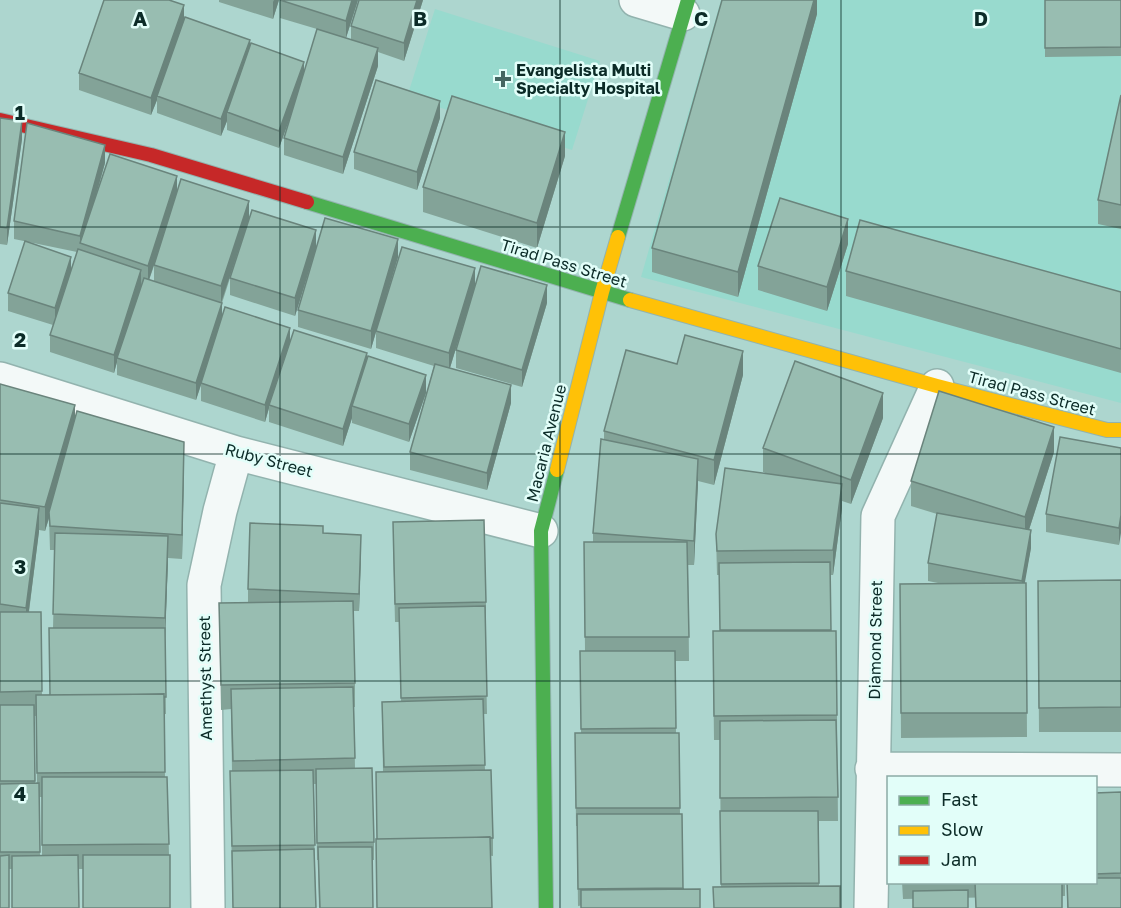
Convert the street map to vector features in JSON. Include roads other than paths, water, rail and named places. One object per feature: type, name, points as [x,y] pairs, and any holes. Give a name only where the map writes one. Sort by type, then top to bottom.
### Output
[{"type":"street","points":[[636,0],[686,7]]},
{"type":"street","name":"Macaria Avenue","points":[[546,908],[541,531],[602,292],[686,7]]},
{"type":"street","name":"Tirad Pass Street","points":[[0,120],[151,155],[602,292],[937,386],[1107,430],[1121,430]]},
{"type":"street","name":"Ruby Street","points":[[0,379],[236,453],[541,531]]},
{"type":"street","name":"Diamond Street","points":[[871,908],[878,516],[937,386]]},
{"type":"street","name":"Amethyst Street","points":[[208,908],[204,585],[220,511],[236,453]]},
{"type":"street","points":[[872,769],[1121,770]]},
{"type":"place","name":"Evangelista Multi Specialty Hospital","points":[[503,79]]}]
